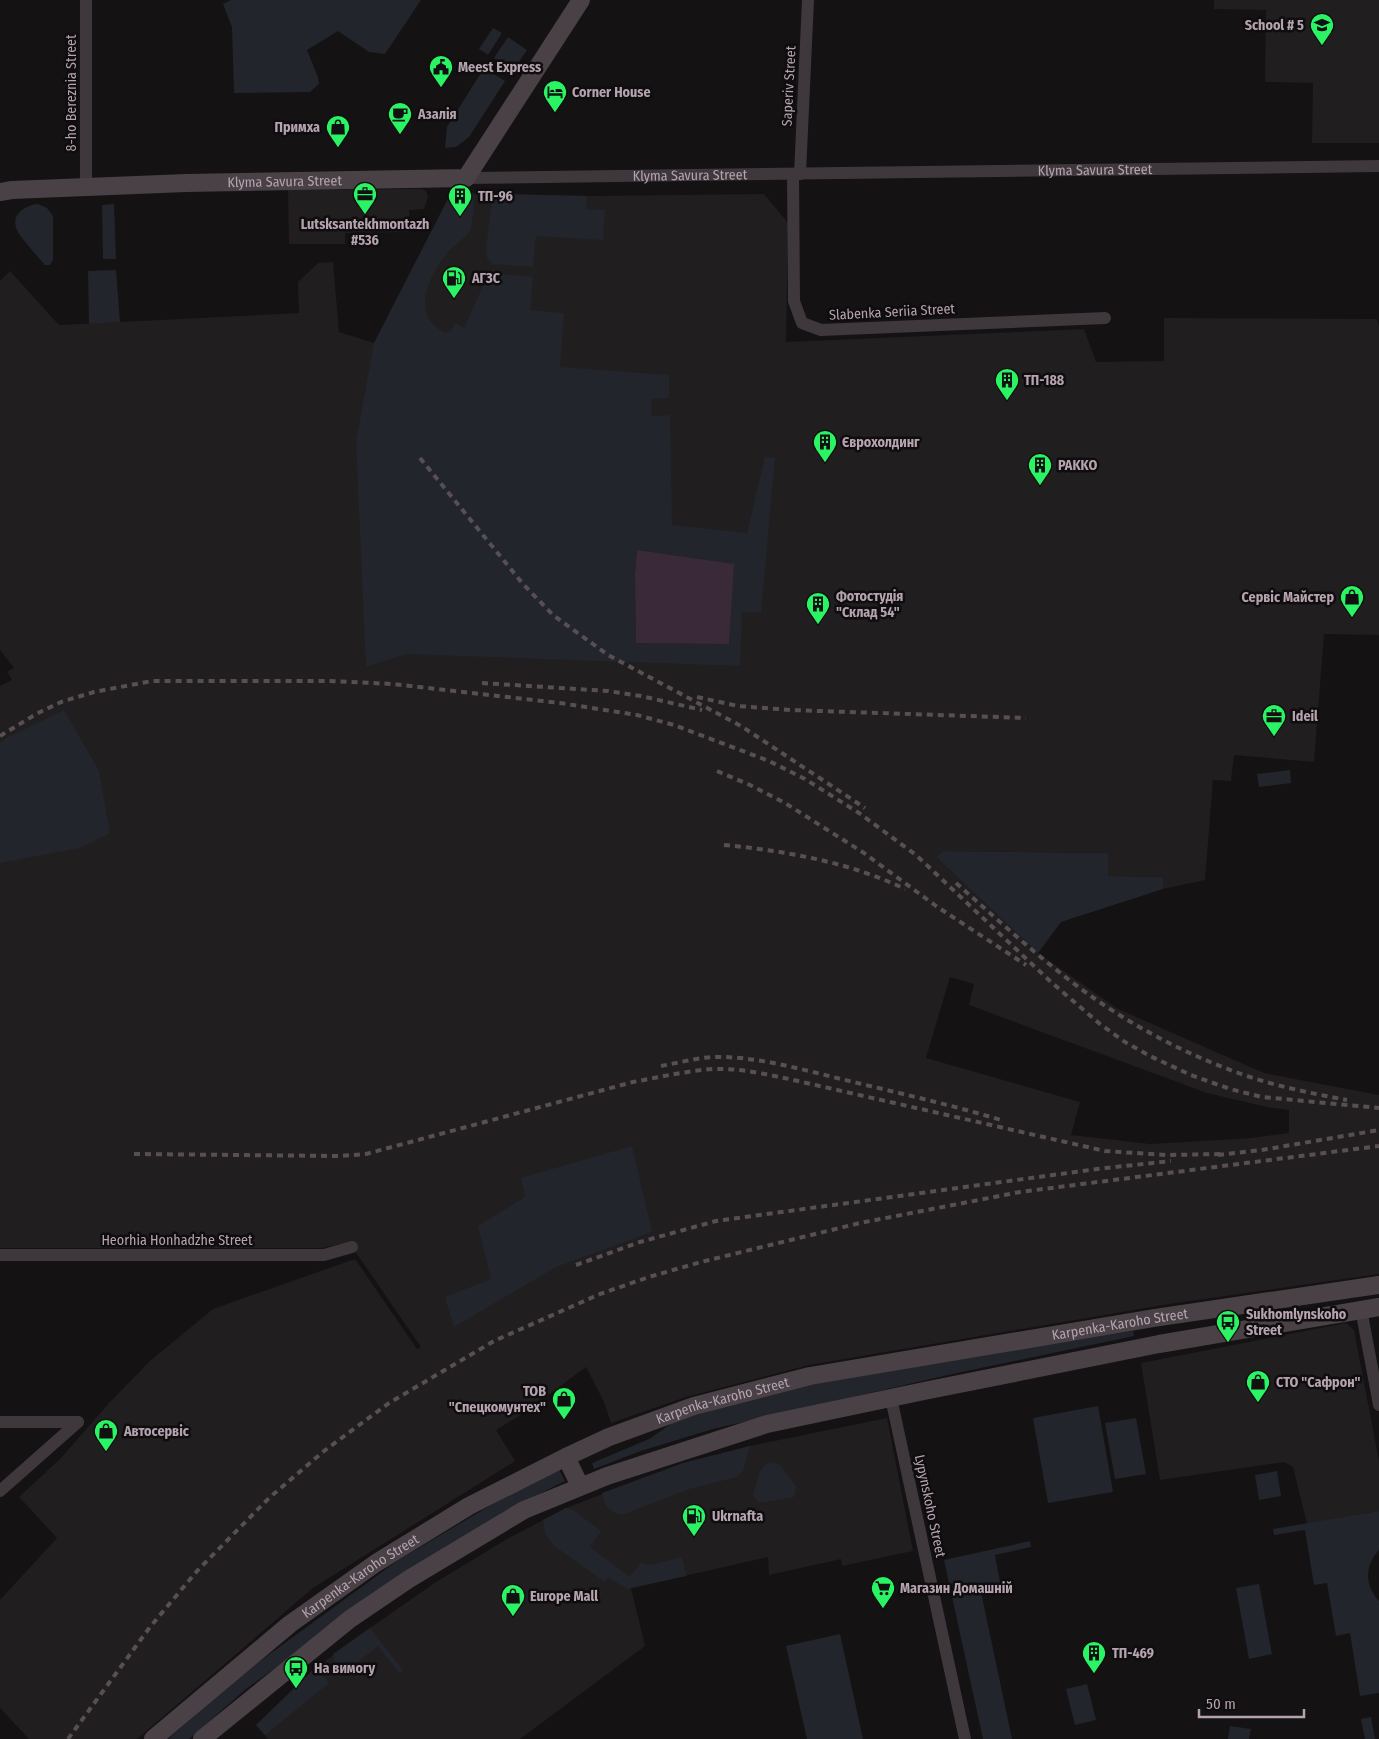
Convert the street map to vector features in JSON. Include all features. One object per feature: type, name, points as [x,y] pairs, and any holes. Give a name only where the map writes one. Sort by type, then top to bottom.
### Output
[{"type":"main road","points":[[466,178],[581,0]]},
{"type":"main road","name":"Klyma Savura Street","points":[[0,192],[86,187],[466,178]]},
{"type":"main road","name":"Karpenka-Karoho Street","points":[[153,1739],[290,1624],[376,1563],[469,1506],[566,1456],[609,1437],[694,1406],[810,1376],[1154,1318],[1379,1284]]},
{"type":"main road","name":"Karpenka-Karoho Street","points":[[202,1739],[350,1619],[409,1579],[524,1510],[606,1476],[767,1424],[1159,1344],[1379,1306]]},
{"type":"main road","points":[[1154,1318],[1159,1344]]},
{"type":"main road","points":[[566,1456],[580,1486]]},
{"type":"street","name":"8-ho Bereznia Street","points":[[86,0],[86,187]]},
{"type":"street","name":"Saperiv Street","points":[[796,174],[808,0]]},
{"type":"street","name":"Klyma Savura Street","points":[[466,178],[1379,166]]},
{"type":"street","name":"Slabenka Seriia Street","points":[[796,174],[794,301],[802,323],[821,330],[1105,318]]},
{"type":"street","name":"Heorhia Honhadzhe Street","points":[[0,1255],[324,1255],[352,1247]]},
{"type":"street","points":[[1361,1309],[1379,1405]]},
{"type":"street","name":"Lypynskoho Street","points":[[891,1398],[965,1739]]},
{"type":"street","points":[[0,1422],[78,1422],[0,1491]]},
{"type":"shaded area","points":[[231,0],[421,0],[385,54],[369,52],[338,31],[307,50],[319,84],[310,92],[234,93],[232,27],[223,4]]},
{"type":"shaded area","name":"School # 5","points":[[1214,0],[1379,0],[1379,143],[1312,143],[1313,83],[1265,82],[1266,10],[1214,9]]},
{"type":"shaded area","points":[[493,28],[502,33],[488,55],[479,49]]},
{"type":"shaded area","points":[[508,37],[527,50],[513,71],[494,58]]},
{"type":"shaded area","points":[[484,68],[505,81],[469,137],[456,147],[445,148],[447,127]]},
{"type":"shaded area","points":[[421,189],[426,191],[428,197],[424,209],[409,210],[409,232],[345,233],[345,244],[289,244],[288,190]]},
{"type":"shaded area","points":[[451,193],[587,196],[764,194],[788,223],[786,342],[1084,329],[1096,362],[1164,361],[1164,318],[1377,319],[1379,327],[1379,635],[1324,634],[1314,762],[1234,755],[1231,781],[1213,780],[1205,880],[1163,889],[1163,877],[1108,876],[1108,853],[943,851],[936,857],[1038,953],[1118,1009],[1264,1073],[1379,1095],[1379,1274],[1169,1304],[809,1365],[686,1397],[611,1423],[604,1402],[586,1367],[524,1413],[496,1430],[515,1461],[313,1588],[137,1739],[29,1739],[0,1708],[0,1600],[57,1538],[19,1497],[61,1458],[109,1403],[150,1361],[213,1309],[355,1259],[417,1349],[421,1347],[352,1247],[346,1243],[321,1248],[0,1248],[0,686],[12,680],[7,672],[14,668],[0,650],[0,281],[10,271],[59,325],[299,313],[298,282],[318,263],[333,262],[339,332],[374,343]],"holes":[[[950,977],[974,984],[969,1005],[1207,1093],[1267,1107],[1289,1110],[1289,1133],[1252,1138],[1150,1144],[1071,1135],[1080,1102],[926,1058]]]},
{"type":"shaded area","points":[[451,193],[473,193],[472,224],[469,232],[451,248],[442,260],[426,293],[425,305],[427,315],[434,325],[445,333],[451,331],[455,323],[464,328],[489,273],[533,277],[530,310],[564,313],[560,367],[669,375],[669,398],[651,399],[652,416],[670,415],[672,525],[747,533],[765,457],[775,458],[761,612],[742,612],[740,666],[406,654],[366,667],[356,442],[374,343]],"holes":[[[637,550],[733,564],[729,644],[636,643],[635,574]]]},
{"type":"shaded area","points":[[493,194],[587,196],[586,209],[605,210],[603,240],[536,236],[533,267],[493,264],[487,258],[486,247]]},
{"type":"shaded area","points":[[38,204],[47,208],[53,216],[53,260],[50,265],[45,265],[19,233],[15,225],[17,215],[20,212],[28,206]]},
{"type":"shaded area","points":[[114,204],[116,259],[103,259],[102,205]]},
{"type":"shaded area","points":[[116,270],[120,322],[89,324],[88,271]]},
{"type":"shaded area","points":[[637,550],[734,564],[729,644],[636,643],[635,574]]},
{"type":"shaded area","points":[[64,710],[99,771],[110,833],[80,848],[0,863],[0,743],[6,738]]},
{"type":"shaded area","points":[[1290,770],[1291,783],[1259,787],[1257,774]]},
{"type":"shaded area","points":[[943,851],[1108,853],[1108,876],[1163,877],[1163,889],[1061,922],[1038,953],[936,857]]},
{"type":"shaded area","points":[[632,1146],[652,1232],[556,1267],[454,1327],[445,1297],[491,1279],[478,1226],[525,1197],[521,1178]]},
{"type":"shaded area","name":"СТО \"Сафрон\"","points":[[1346,1323],[1354,1330],[1379,1461],[1379,1511],[1307,1524],[1293,1467],[1284,1462],[1160,1480],[1141,1363]]},
{"type":"shaded area","points":[[1133,1331],[1134,1336],[957,1373],[713,1429],[641,1451],[594,1469],[592,1463],[649,1439],[675,1421],[811,1382]]},
{"type":"shaded area","points":[[1098,1406],[1113,1492],[1048,1503],[1033,1418]]},
{"type":"shaded area","points":[[887,1418],[913,1551],[842,1566],[841,1559],[769,1575],[768,1557],[631,1588],[645,1646],[520,1739],[268,1739],[256,1725],[312,1671],[370,1628],[436,1582],[507,1539],[566,1508],[683,1463],[750,1446]]},
{"type":"shaded area","points":[[1136,1418],[1146,1474],[1115,1479],[1105,1423]]},
{"type":"shaded area","points":[[750,1446],[743,1471],[737,1477],[689,1489],[622,1515],[610,1510],[604,1501],[602,1493],[683,1463]]},
{"type":"shaded area","points":[[774,1462],[781,1466],[796,1486],[794,1497],[760,1503],[753,1494],[759,1474],[763,1467]]},
{"type":"shaded area","points":[[559,1469],[565,1481],[523,1502],[405,1573],[246,1689],[189,1739],[168,1739],[237,1678],[397,1561],[518,1489]]},
{"type":"shaded area","points":[[1277,1471],[1281,1496],[1259,1500],[1255,1475]]},
{"type":"shaded area","points":[[566,1508],[573,1510],[601,1531],[590,1547],[630,1577],[640,1563],[650,1565],[682,1557],[686,1576],[627,1589],[608,1577],[605,1582],[553,1545],[545,1532],[543,1520]]},
{"type":"shaded area","points":[[1379,1511],[1379,1550],[1371,1562],[1368,1575],[1371,1588],[1379,1601],[1379,1693],[1360,1696],[1350,1633],[1336,1636],[1327,1583],[1314,1585],[1305,1530],[1274,1535],[1273,1529]]},
{"type":"shaded area","points":[[1030,1541],[1031,1547],[995,1555],[1001,1587],[981,1592],[1012,1739],[983,1739],[944,1560]]},
{"type":"shaded area","points":[[1259,1584],[1272,1654],[1249,1659],[1236,1588]]},
{"type":"shaded area","points":[[370,1628],[403,1670],[399,1673],[378,1646],[345,1672],[337,1667],[333,1654]]},
{"type":"shaded area","points":[[840,1634],[863,1739],[807,1739],[786,1646]]},
{"type":"shaded area","points":[[312,1671],[326,1678],[329,1683],[265,1735],[256,1725]]},
{"type":"shaded area","points":[[1087,1684],[1096,1720],[1075,1725],[1066,1689]]},
{"type":"shaded area","points":[[1371,1717],[1375,1739],[1365,1739],[1361,1719]]},
{"type":"shaded area","points":[[1230,1726],[1251,1729],[1249,1739],[1228,1739]]},
{"type":"railway","points":[[420,458],[523,584],[553,615],[608,655],[741,726],[865,808]]},
{"type":"railway","points":[[0,736],[38,713],[61,702],[94,692],[152,681],[328,681],[393,684],[560,703],[637,715],[674,725],[769,761],[805,779],[859,813],[916,855],[1051,982],[1100,1024],[1125,1042],[1150,1056],[1191,1075],[1230,1089],[1262,1097],[1379,1108]]},
{"type":"railway","points":[[482,683],[608,691],[641,696],[702,710]]},
{"type":"railway","points":[[697,697],[738,706],[791,710],[1026,718]]},
{"type":"railway","points":[[717,771],[785,803],[864,853],[936,906],[1026,965]]},
{"type":"railway","points":[[724,845],[794,854],[817,859],[862,872],[905,889]]},
{"type":"railway","points":[[956,883],[1059,972],[1099,1002],[1142,1029],[1187,1052],[1247,1076],[1290,1088],[1347,1100]]},
{"type":"railway","points":[[661,1066],[713,1057],[762,1061],[921,1098],[1001,1120]]},
{"type":"railway","points":[[134,1154],[339,1156],[366,1154],[633,1082],[713,1069],[732,1069],[789,1079],[1105,1151],[1166,1155],[1224,1154]]},
{"type":"railway","points":[[1218,1155],[1262,1150],[1379,1130]]},
{"type":"railway","points":[[68,1739],[150,1627],[197,1571],[269,1498],[324,1451],[389,1403],[494,1341],[600,1294],[649,1277],[701,1262],[860,1223],[1020,1192],[1379,1146]]},
{"type":"railway","points":[[576,1265],[640,1242],[716,1221],[1097,1169],[1171,1161]]},
{"type":"place","name":"School # 5","points":[[1322,46]]},
{"type":"place","name":"Meest Express","points":[[441,88]]},
{"type":"place","name":"Corner House","points":[[555,113]]},
{"type":"place","name":"Азалія","points":[[400,135]]},
{"type":"place","name":"Примха","points":[[338,148]]},
{"type":"place","name":"Lutsksantekhmontazh #536","points":[[365,215]]},
{"type":"place","name":"ТП-96","points":[[460,217]]},
{"type":"place","name":"АГЗС","points":[[454,299]]},
{"type":"place","name":"ТП-188","points":[[1007,401]]},
{"type":"place","name":"Єврохолдинг","points":[[825,463]]},
{"type":"place","name":"PAKKO","points":[[1040,486]]},
{"type":"place","name":"Сервіс Майстер","points":[[1352,618]]},
{"type":"place","name":"Фотостудія \"Склад 54\"","points":[[818,625]]},
{"type":"place","name":"Ideil","points":[[1274,737]]},
{"type":"place","name":"Sukhomlynskoho Street","points":[[1228,1343]]},
{"type":"place","name":"СТО \"Сафрон\"","points":[[1258,1403]]},
{"type":"place","name":"ТОВ \"Спецкомунтех\"","points":[[564,1420]]},
{"type":"place","name":"Автосервіс","points":[[106,1452]]},
{"type":"place","name":"Ukrnafta","points":[[694,1537]]},
{"type":"place","name":"Магазин Домашній","points":[[883,1609]]},
{"type":"place","name":"Europe Mall","points":[[513,1617]]},
{"type":"place","name":"ТП-469","points":[[1094,1674]]},
{"type":"place","name":"На вимогу","points":[[296,1689]]}]
